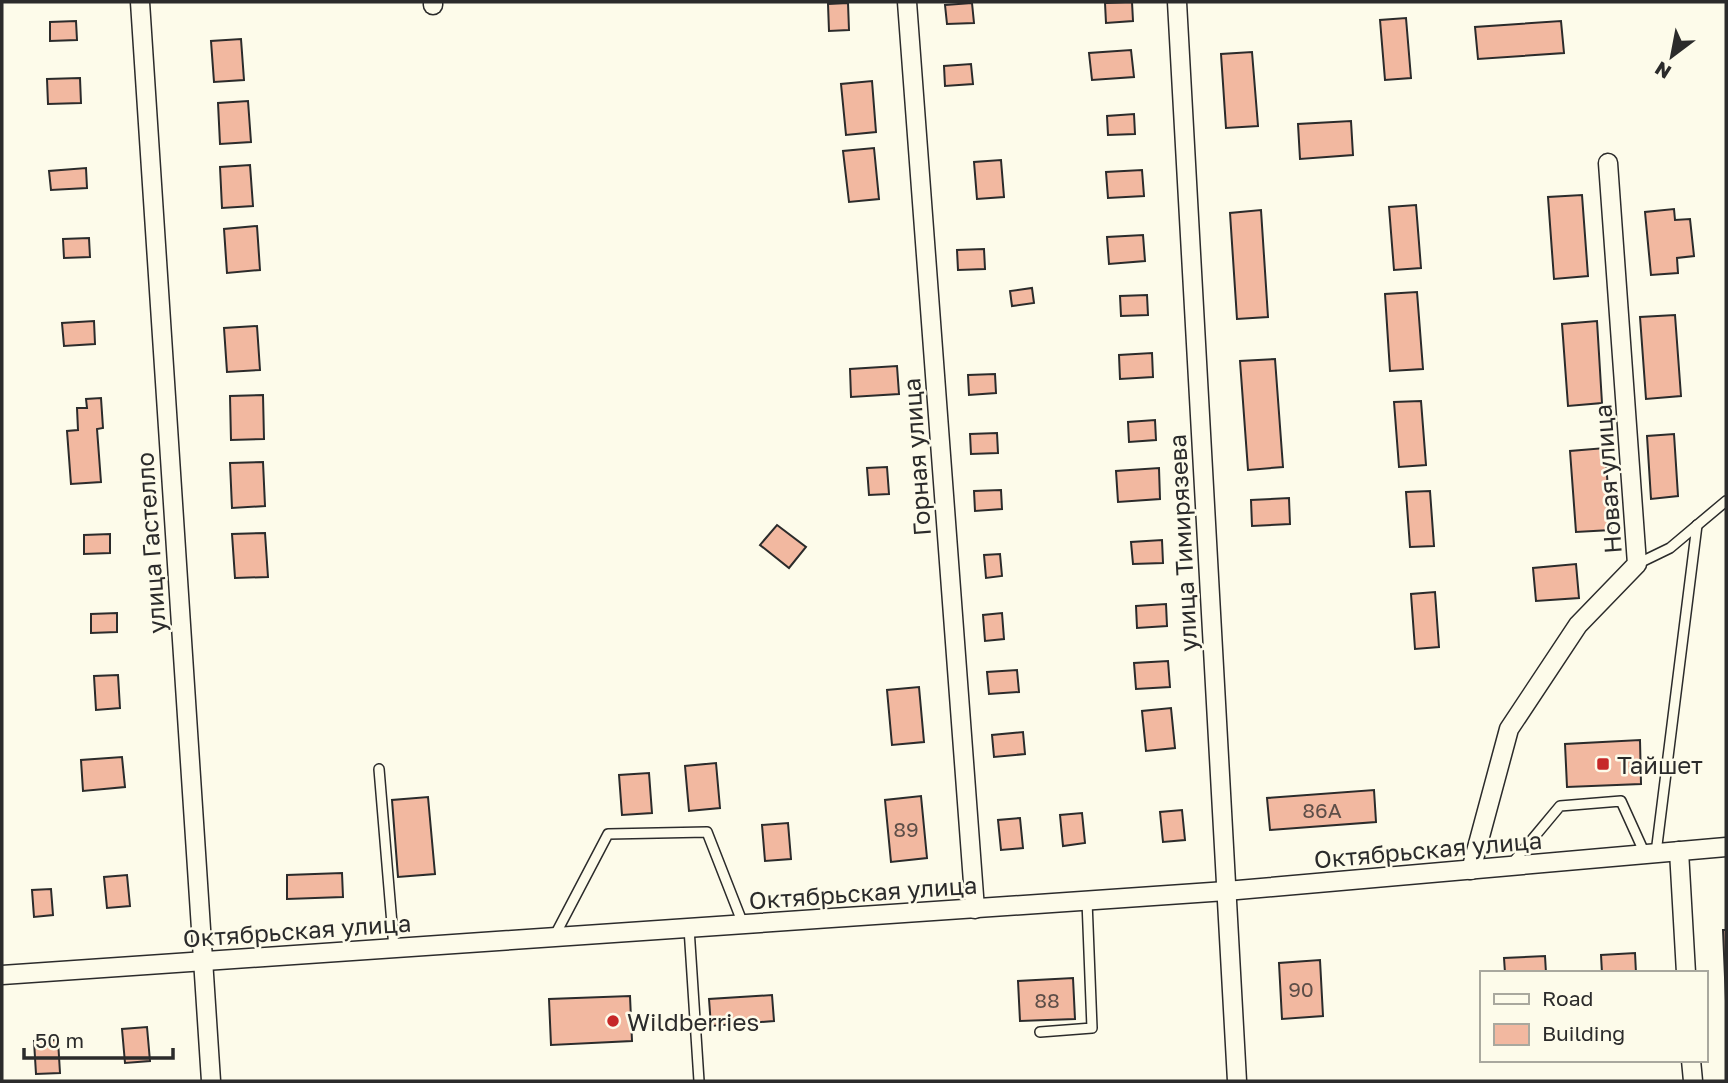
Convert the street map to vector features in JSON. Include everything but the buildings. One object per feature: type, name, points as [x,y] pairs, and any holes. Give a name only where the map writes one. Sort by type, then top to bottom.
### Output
[{"type":"street","name":"улица Гастелло","points":[[140,2],[201,961],[212,1081]]},
{"type":"street","name":"Горная улица","points":[[907,2],[975,909]]},
{"type":"street","name":"улица Тимирязева","points":[[1177,2],[1237,1081]]},
{"type":"street","name":"Новая улица","points":[[1471,870],[1509,729],[1578,625],[1637,564],[1608,163]]},
{"type":"street","name":"Октябрьская улица","points":[[2,975],[1226,891],[1726,846]]},
{"type":"street","points":[[1679,851],[1686,971]]},
{"type":"street","points":[[1691,1062],[1693,1081]]},
{"type":"lane","points":[[1637,564],[1670,548],[1726,500]]},
{"type":"lane","points":[[1651,853],[1697,525]]},
{"type":"lane","points":[[379,769],[394,948]]},
{"type":"lane","points":[[1510,866],[1560,806],[1621,801],[1651,853]]},
{"type":"lane","points":[[554,937],[608,834],[707,832],[743,924]]},
{"type":"lane","points":[[1040,1032],[1093,1028],[1087,901]]},
{"type":"lane","points":[[689,928],[699,1081]]},
{"type":"place","name":"Тайшет","points":[[1603,764]]},
{"type":"place","name":"Wildberries","points":[[613,1021]]}]
